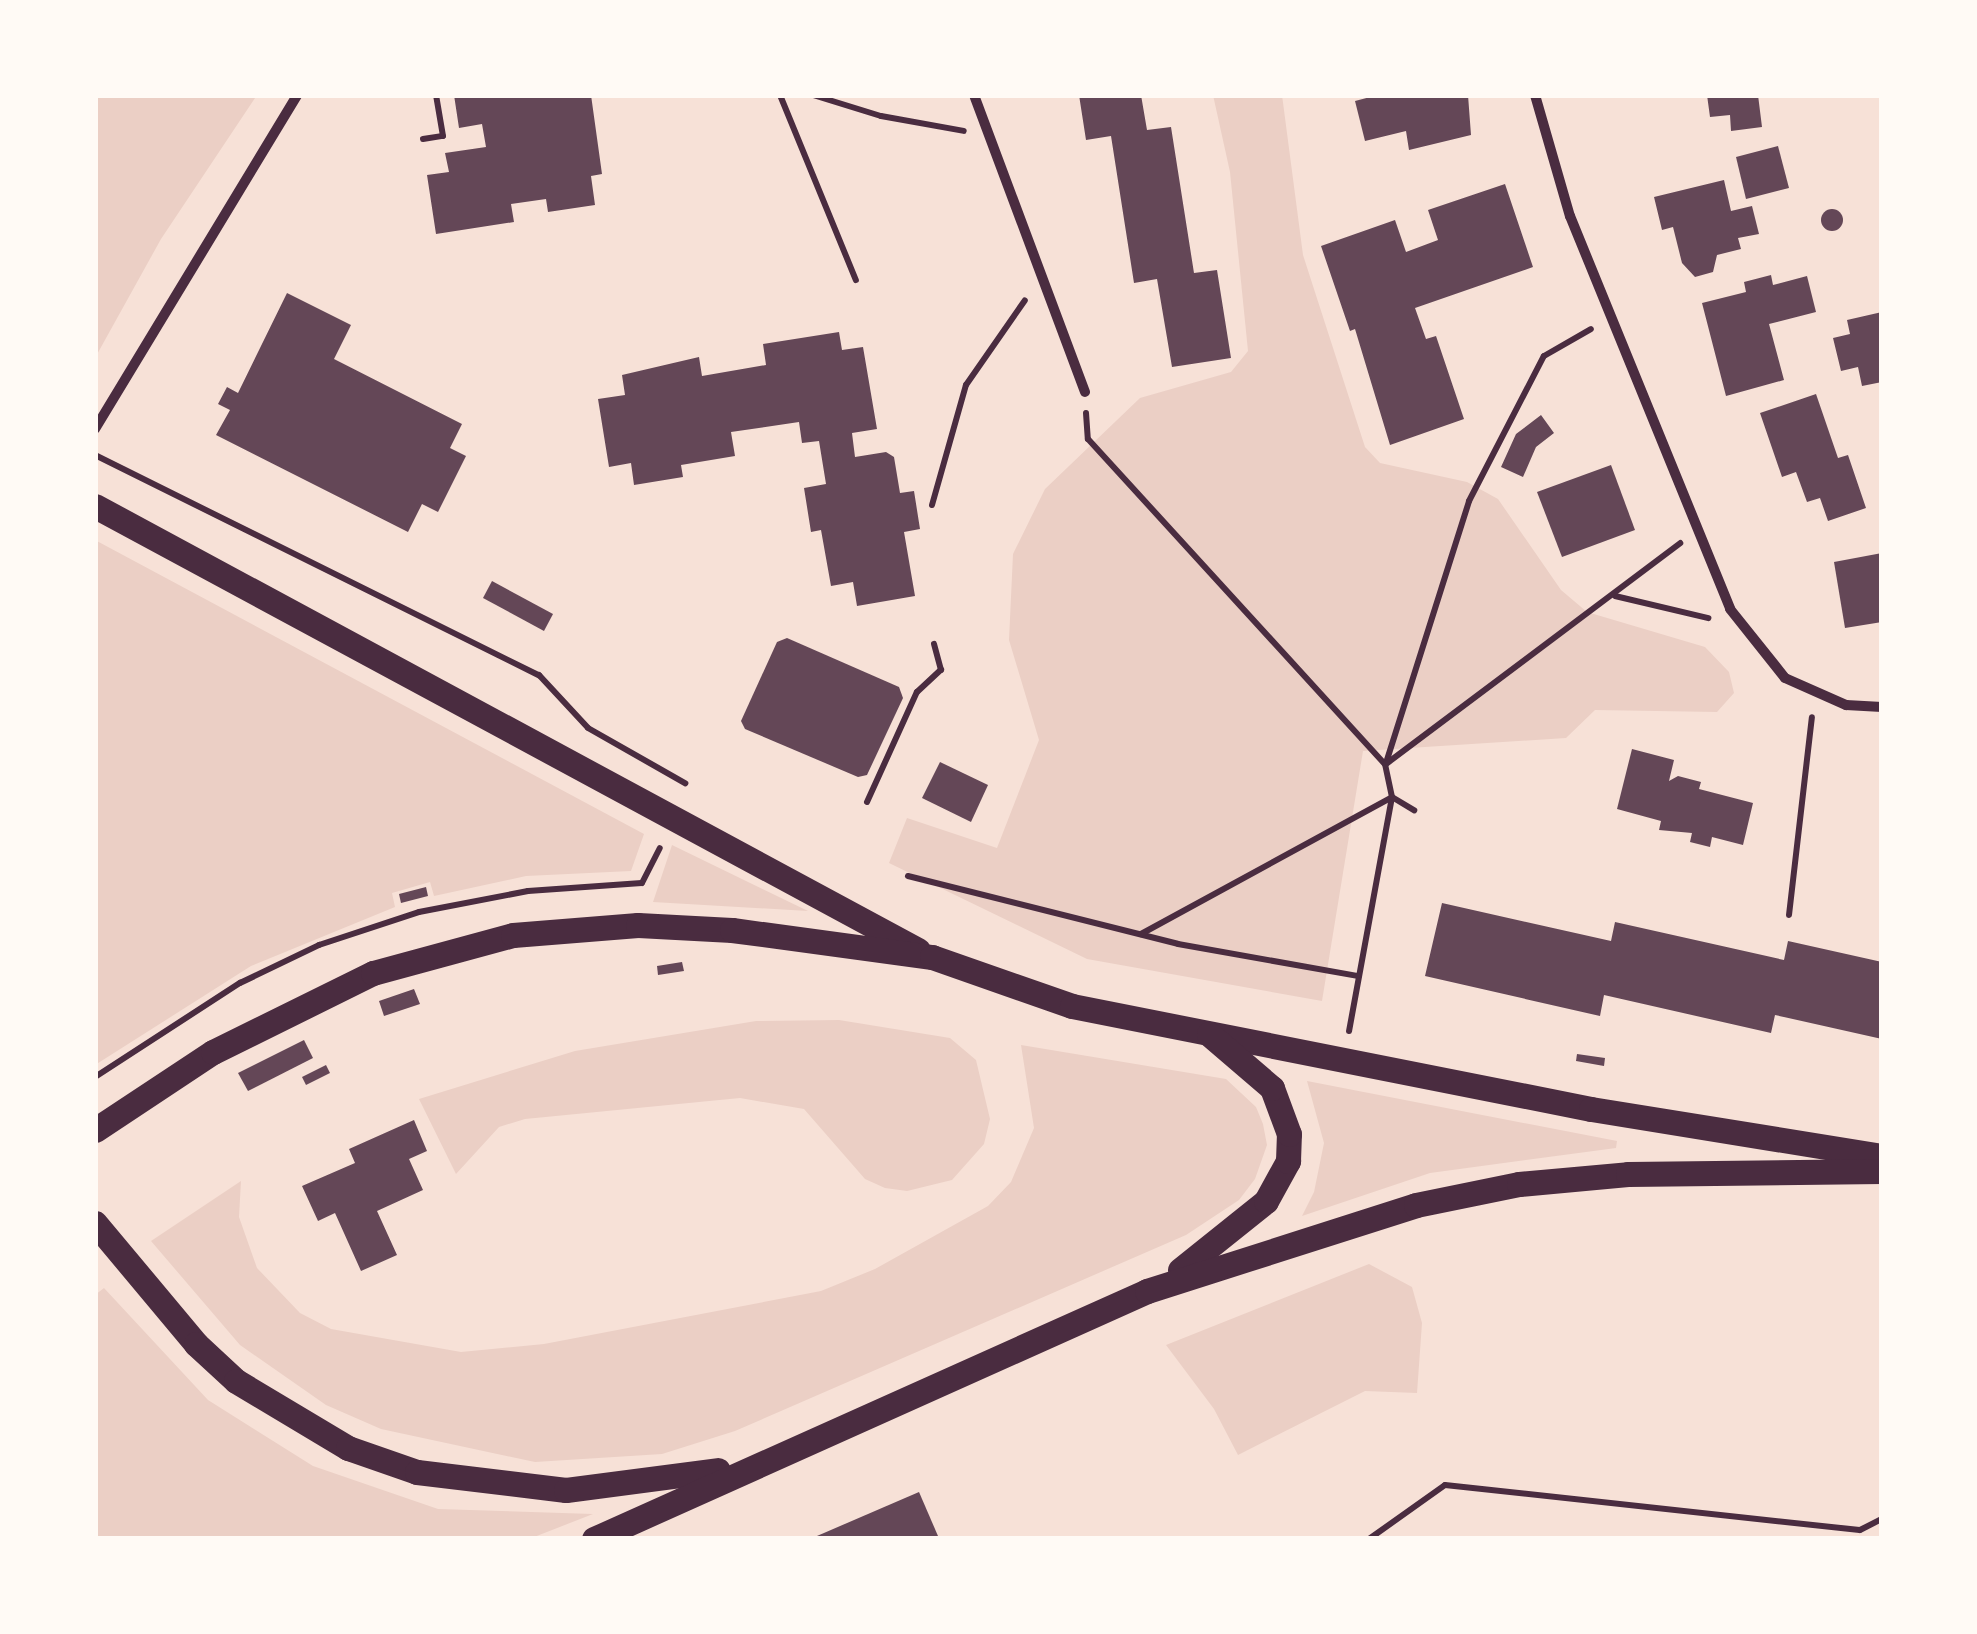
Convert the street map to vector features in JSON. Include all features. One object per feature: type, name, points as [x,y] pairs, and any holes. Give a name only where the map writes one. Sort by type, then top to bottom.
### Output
[{"type":"main road","points":[[95,506],[932,958],[1072,1006],[1591,1110],[1882,1156]]},
{"type":"main road","points":[[95,1130],[298,1005],[461,946],[638,925],[732,930],[932,958]]},
{"type":"main road","points":[[1147,1291],[1248,1220],[1288,1161],[1289,1134],[1272,1088],[1205,1030]]},
{"type":"main road","points":[[594,1539],[747,1465],[1147,1291],[1416,1205],[1520,1184],[1628,1174],[1882,1171]]},
{"type":"main road","points":[[95,1223],[196,1344],[287,1416],[348,1448],[417,1472],[566,1490],[646,1484],[747,1465]]},
{"type":"street","points":[[95,429],[297,95]]},
{"type":"street","points":[[974,95],[985,134],[1085,392]]},
{"type":"street","points":[[1536,95],[1570,216],[1694,532],[1730,609],[1785,678],[1846,705],[1882,707]]},
{"type":"path","points":[[422,139],[443,136],[436,95]]},
{"type":"path","points":[[780,95],[856,280]]},
{"type":"path","points":[[813,95],[880,116],[985,134]]},
{"type":"path","points":[[932,506],[966,385],[1040,279]]},
{"type":"path","points":[[1351,1018],[1392,797],[1385,764],[1470,501],[1544,356],[1610,318]]},
{"type":"path","points":[[1085,392],[1088,439],[1385,764]]},
{"type":"path","points":[[95,455],[538,675],[588,728],[688,785]]},
{"type":"path","points":[[1385,764],[1614,596],[1694,532]]},
{"type":"path","points":[[1614,596],[1703,621],[1730,609]]},
{"type":"path","points":[[868,802],[917,692],[942,670],[934,644]]},
{"type":"path","points":[[1789,915],[1812,726]]},
{"type":"path","points":[[1392,797],[1414,810]]},
{"type":"path","points":[[1140,935],[1392,797]]},
{"type":"path","points":[[648,872],[660,849]]},
{"type":"path","points":[[908,876],[1140,935],[1357,976]]},
{"type":"path","points":[[1369,1539],[1445,1485],[1860,1530],[1882,1519]]},
{"type":"shaded area","points":[[95,95],[257,95],[161,239],[95,358]]},
{"type":"shaded area","points":[[1213,95],[1282,95],[1303,255],[1365,447],[1380,463],[1467,482],[1498,499],[1561,590],[1587,612],[1705,647],[1729,672],[1734,693],[1717,712],[1595,710],[1566,738],[1363,751],[1322,1001],[1087,959],[889,863],[907,818],[997,848],[1039,740],[1009,640],[1013,554],[1045,489],[1140,398],[1231,372],[1248,351],[1230,172]]},
{"type":"shaded area","points":[[95,540],[644,834],[631,871],[526,876],[434,896],[430,882],[392,893],[395,907],[251,966],[95,1065]]},
{"type":"shaded area","points":[[672,845],[808,911],[653,902]]},
{"type":"shaded area","points":[[839,1020],[950,1038],[976,1060],[990,1119],[984,1144],[952,1180],[907,1191],[885,1188],[865,1179],[804,1109],[740,1098],[525,1119],[499,1127],[456,1174],[419,1099],[575,1051],[756,1021]]},
{"type":"shaded area","points":[[1021,1045],[1226,1079],[1256,1107],[1263,1124],[1267,1145],[1255,1179],[1239,1200],[1186,1235],[735,1431],[662,1454],[535,1462],[381,1429],[326,1405],[240,1345],[151,1241],[241,1181],[239,1217],[257,1268],[300,1313],[331,1329],[461,1352],[544,1344],[821,1291],[875,1269],[988,1206],[1011,1182],[1034,1128]]},
{"type":"shaded area","points":[[1307,1081],[1617,1141],[1616,1148],[1430,1173],[1302,1216],[1314,1192],[1324,1143]]},
{"type":"shaded area","points":[[1369,1264],[1412,1287],[1422,1323],[1417,1393],[1365,1391],[1238,1455],[1214,1409],[1166,1345]]},
{"type":"shaded area","points":[[104,1288],[208,1400],[313,1466],[438,1509],[593,1514],[529,1539],[95,1539],[95,1295]]},
{"type":"building","points":[[454,95],[591,95],[602,174],[591,176],[595,205],[548,212],[546,199],[511,204],[514,222],[436,234],[427,175],[449,172],[445,153],[486,147],[482,124],[459,128]]},
{"type":"building","points":[[1079,95],[1141,95],[1147,130],[1171,127],[1194,273],[1217,270],[1231,358],[1172,367],[1157,279],[1134,283],[1111,136],[1086,140]]},
{"type":"building","points":[[1378,95],[1468,95],[1471,135],[1409,150],[1406,131],[1365,141],[1355,101]]},
{"type":"building","points":[[1707,95],[1758,95],[1762,127],[1731,131],[1730,115],[1710,117]]},
{"type":"building","points":[[1778,146],[1789,188],[1746,199],[1736,157]]},
{"type":"building","points":[[1724,180],[1731,211],[1752,206],[1759,234],[1738,238],[1741,249],[1717,255],[1713,272],[1695,277],[1682,263],[1673,227],[1662,230],[1654,197]]},
{"type":"building","points":[[1505,184],[1533,267],[1415,308],[1426,339],[1436,336],[1464,419],[1390,445],[1355,329],[1350,331],[1321,246],[1395,220],[1406,252],[1438,240],[1428,210]]},
{"type":"building","points":[[1832,209],[1840,212],[1840,228],[1832,231],[1824,228],[1821,220],[1824,212]]},
{"type":"building","points":[[1771,275],[1773,285],[1807,276],[1816,312],[1769,324],[1784,380],[1726,396],[1702,303],[1746,292],[1744,282]]},
{"type":"building","points":[[287,293],[351,325],[334,359],[462,424],[450,448],[466,456],[438,512],[422,504],[408,532],[216,435],[230,410],[218,404],[227,387],[238,393]]},
{"type":"building","points":[[1882,312],[1882,382],[1862,386],[1858,367],[1841,371],[1833,338],[1850,334],[1847,320]]},
{"type":"building","points":[[839,332],[842,350],[863,347],[877,429],[852,433],[855,457],[886,452],[894,457],[900,493],[914,491],[920,529],[904,532],[915,596],[857,606],[853,582],[831,586],[821,530],[811,532],[804,488],[826,484],[819,441],[802,443],[799,422],[731,432],[735,456],[681,465],[683,477],[634,485],[631,463],[609,467],[598,399],[625,395],[622,375],[699,357],[702,376],[766,365],[763,344]]},
{"type":"building","points":[[1816,394],[1838,458],[1848,455],[1866,508],[1828,521],[1820,498],[1807,502],[1796,472],[1782,477],[1760,413]]},
{"type":"building","points":[[1541,415],[1554,433],[1536,447],[1523,477],[1501,467],[1516,434]]},
{"type":"building","points":[[1611,465],[1635,530],[1562,557],[1537,492]]},
{"type":"building","points":[[1882,553],[1882,622],[1845,628],[1834,562]]},
{"type":"building","points":[[492,581],[553,614],[544,631],[483,598]]},
{"type":"building","points":[[787,638],[899,687],[903,698],[867,775],[858,777],[745,729],[741,721],[777,642]]},
{"type":"building","points":[[1632,749],[1674,760],[1669,781],[1678,776],[1701,782],[1699,789],[1753,803],[1743,845],[1712,837],[1710,847],[1690,842],[1692,833],[1659,830],[1661,821],[1617,809]]},
{"type":"building","points":[[940,762],[988,785],[971,822],[922,798]]},
{"type":"building","points":[[426,887],[428,896],[401,903],[399,894]]},
{"type":"building","points":[[1442,903],[1611,941],[1615,922],[1784,960],[1788,941],[1882,962],[1882,1039],[1775,1015],[1771,1033],[1604,995],[1600,1016],[1425,976]]},
{"type":"building","points":[[682,962],[684,971],[658,975],[657,966]]},
{"type":"building","points":[[414,989],[420,1004],[384,1016],[379,1001]]},
{"type":"building","points":[[304,1040],[313,1058],[248,1091],[238,1073]]},
{"type":"building","points":[[1577,1054],[1605,1058],[1604,1066],[1576,1061]]},
{"type":"building","points":[[326,1065],[330,1073],[306,1085],[302,1077]]},
{"type":"building","points":[[414,1120],[427,1151],[409,1159],[423,1190],[377,1211],[397,1255],[361,1271],[335,1213],[318,1221],[302,1186],[355,1163],[349,1149]]},
{"type":"building","points":[[919,1492],[938,1536],[932,1539],[810,1539]]}]
